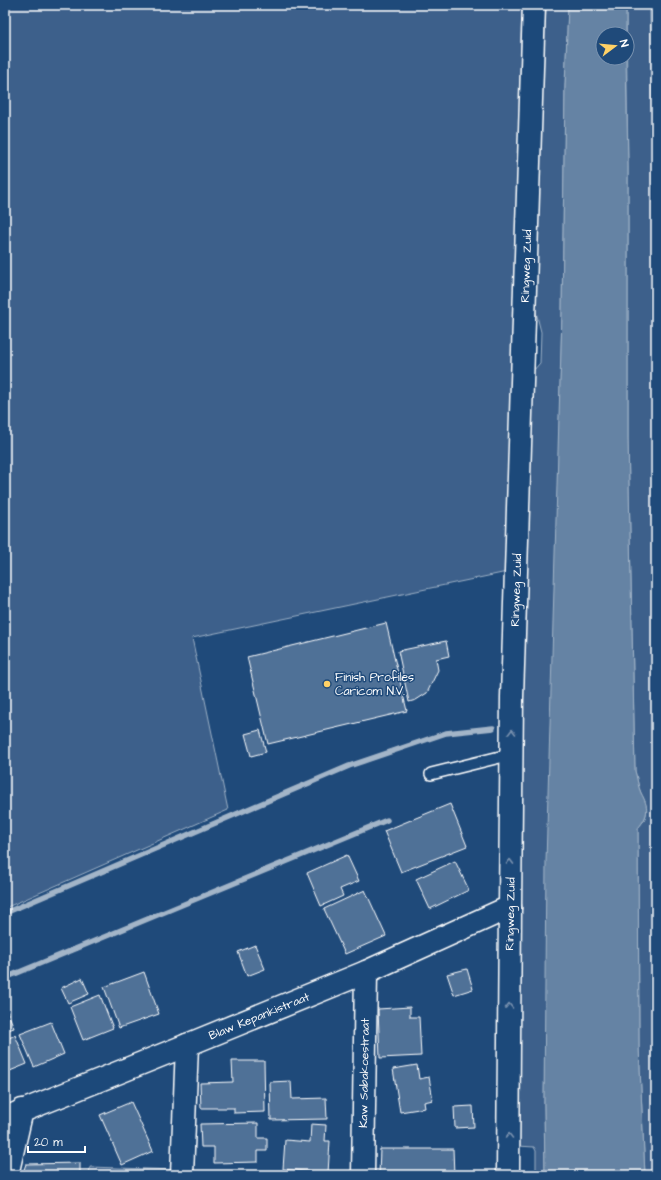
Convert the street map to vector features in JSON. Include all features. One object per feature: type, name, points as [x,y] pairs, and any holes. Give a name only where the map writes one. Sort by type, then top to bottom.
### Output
[{"type":"street","name":"Ringweg Zuid","points":[[508,1175],[513,673],[534,5]]},
{"type":"street","name":"Blaw Kepankistraat","points":[[14,1114],[187,1046],[366,972],[510,907]]},
{"type":"street","name":"Kaw Sabakoestraat","points":[[362,1175],[366,972]]},
{"type":"street","points":[[182,1175],[187,1046]]},
{"type":"street","points":[[7,1175],[14,1114]]},
{"type":"lane","points":[[432,774],[512,754]]},
{"type":"shaded area","points":[[5,5],[522,5],[507,572],[192,638],[228,810],[5,908]]},
{"type":"shaded area","points":[[546,5],[568,5],[565,87],[562,314],[544,1103],[545,1175],[536,1175],[536,1151],[534,1147],[518,1146],[520,782],[533,371],[540,363],[541,332],[534,304]]},
{"type":"shaded area","points":[[568,5],[626,5],[626,26],[595,26],[595,66],[626,66],[628,167],[628,438],[635,771],[647,811],[638,828],[639,1047],[645,1175],[545,1175],[544,1103],[546,862],[562,314],[565,87]]},
{"type":"shaded area","points":[[626,5],[650,5],[655,285],[656,1175],[645,1175],[639,1047],[638,828],[645,819],[647,811],[635,771],[628,438],[627,66],[635,66],[635,26],[626,26]]},
{"type":"shaded area","points":[[90,1167],[175,1170],[175,1175],[89,1175]]},
{"type":"building","name":"Finish Profiles Caricom N.V.","points":[[386,623],[407,711],[268,744],[247,657]]},
{"type":"building","points":[[446,641],[449,656],[436,659],[438,670],[427,693],[416,700],[409,702],[398,651]]},
{"type":"building","points":[[260,730],[266,752],[251,756],[245,734]]},
{"type":"building","points":[[450,804],[467,846],[401,872],[384,831]]},
{"type":"building","points":[[347,855],[359,881],[340,889],[343,896],[321,906],[307,873]]},
{"type":"building","points":[[455,861],[469,890],[430,909],[416,879]]},
{"type":"building","points":[[365,890],[386,936],[345,954],[324,909]]},
{"type":"building","points":[[255,945],[265,969],[247,976],[238,952]]},
{"type":"building","points":[[467,969],[473,989],[454,995],[447,974]]},
{"type":"building","points":[[144,972],[159,1014],[119,1028],[104,987]]},
{"type":"building","points":[[82,978],[89,994],[68,1003],[61,988]]},
{"type":"building","points":[[100,995],[113,1028],[83,1040],[70,1007]]},
{"type":"building","points":[[5,1005],[14,1028],[5,1031]]},
{"type":"building","points":[[410,1007],[410,1017],[419,1017],[421,1056],[380,1058],[378,1009]]},
{"type":"building","points":[[51,1022],[64,1054],[34,1067],[20,1034]]},
{"type":"building","points":[[15,1035],[27,1064],[5,1073],[5,1040]]},
{"type":"building","points":[[232,1061],[264,1061],[265,1112],[234,1113],[234,1108],[201,1108],[200,1083],[233,1082]]},
{"type":"building","points":[[417,1065],[419,1079],[429,1077],[433,1100],[424,1102],[425,1108],[400,1112],[393,1069]]},
{"type":"building","points":[[291,1081],[292,1099],[326,1098],[327,1119],[271,1120],[270,1082]]},
{"type":"building","points":[[131,1102],[153,1151],[122,1165],[100,1115]]},
{"type":"building","points":[[473,1106],[474,1127],[455,1128],[454,1107]]},
{"type":"building","points":[[258,1123],[258,1138],[267,1138],[267,1151],[258,1151],[258,1162],[214,1163],[214,1147],[201,1147],[200,1124]]},
{"type":"building","points":[[311,1124],[326,1125],[325,1141],[330,1141],[328,1173],[283,1169],[285,1140],[310,1142]]},
{"type":"building","points":[[380,1149],[453,1149],[454,1175],[379,1175]]},
{"type":"building","points":[[80,1163],[80,1175],[22,1175],[26,1164]]},
{"type":"building","points":[[328,1174],[328,1175],[279,1175]]},
{"type":"waterway","points":[[5,913],[349,766],[446,733],[493,728]]},
{"type":"waterway","points":[[5,978],[387,820]]},
{"type":"place","name":"Finish Profiles Caricom N.V.","points":[[327,684]]}]
